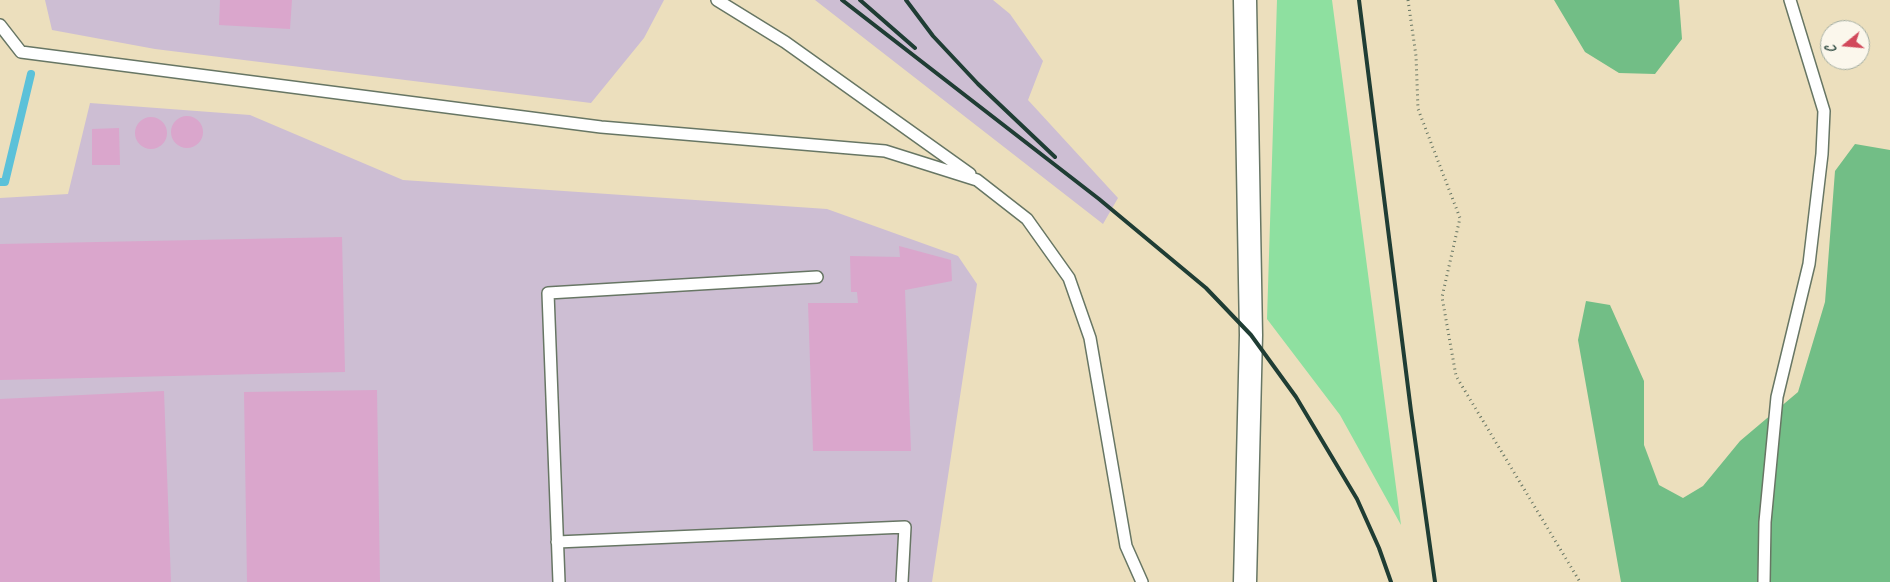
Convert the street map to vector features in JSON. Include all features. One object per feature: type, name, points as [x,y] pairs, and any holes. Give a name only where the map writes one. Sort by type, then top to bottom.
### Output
[{"type":"street","points":[[1245,0],[1251,335],[1245,582]]},
{"type":"lane","points":[[717,0],[785,42],[977,180],[1027,219],[1069,278],[1090,338],[1126,546],[1142,582]]},
{"type":"lane","points":[[1764,582],[1765,522],[1778,397],[1809,264],[1822,154],[1824,111],[1790,0]]},
{"type":"lane","points":[[0,25],[21,52],[601,127],[885,151],[977,180]]},
{"type":"lane","points":[[559,582],[548,293],[817,277]]},
{"type":"lane","points":[[557,542],[905,527],[902,582]]},
{"type":"path","points":[[1408,0],[1416,56],[1418,109],[1460,218],[1442,297],[1456,376],[1580,582]]},
{"type":"shaded area","points":[[45,0],[664,0],[644,38],[591,103],[155,49],[52,30]]},
{"type":"shaded area","points":[[815,0],[993,0],[1010,14],[1043,61],[1028,100],[1118,198],[1103,224]]},
{"type":"shaded area","points":[[90,103],[250,115],[403,180],[827,209],[958,256],[977,284],[932,582],[0,582],[0,198],[68,194]]},
{"type":"green space","points":[[1277,0],[1332,0],[1401,525],[1340,415],[1267,319]]},
{"type":"green space","points":[[1554,0],[1679,0],[1682,39],[1655,74],[1619,73],[1585,52]]},
{"type":"green space","points":[[1855,144],[1890,150],[1890,582],[1621,582],[1578,340],[1586,301],[1610,305],[1644,381],[1644,445],[1659,485],[1683,498],[1703,486],[1740,441],[1798,392],[1825,302],[1835,171]]},
{"type":"building","points":[[220,0],[292,0],[290,29],[219,25]]},
{"type":"building","points":[[187,116],[199,120],[203,132],[199,144],[187,148],[175,144],[171,132],[175,120]]},
{"type":"building","points":[[151,117],[163,121],[167,133],[163,145],[151,149],[139,145],[135,133],[139,121]]},
{"type":"building","points":[[119,128],[120,165],[92,165],[92,129]]},
{"type":"building","points":[[342,237],[345,372],[0,380],[0,244]]},
{"type":"building","points":[[899,246],[951,260],[952,281],[905,290],[911,451],[813,451],[808,303],[858,303],[857,292],[851,292],[850,256],[900,257]]},
{"type":"building","points":[[377,390],[380,582],[247,582],[244,392]]},
{"type":"building","points":[[164,391],[171,582],[0,582],[0,399]]},
{"type":"waterway","points":[[0,182],[5,182],[31,74]]},
{"type":"railway","points":[[842,0],[1099,199],[1206,288],[1251,335],[1296,397],[1357,499],[1379,548],[1391,582]]},
{"type":"railway","points":[[860,0],[915,48]]},
{"type":"railway","points":[[906,0],[933,36],[978,84],[1055,157]]},
{"type":"railway","points":[[1359,0],[1411,411],[1435,582]]}]
